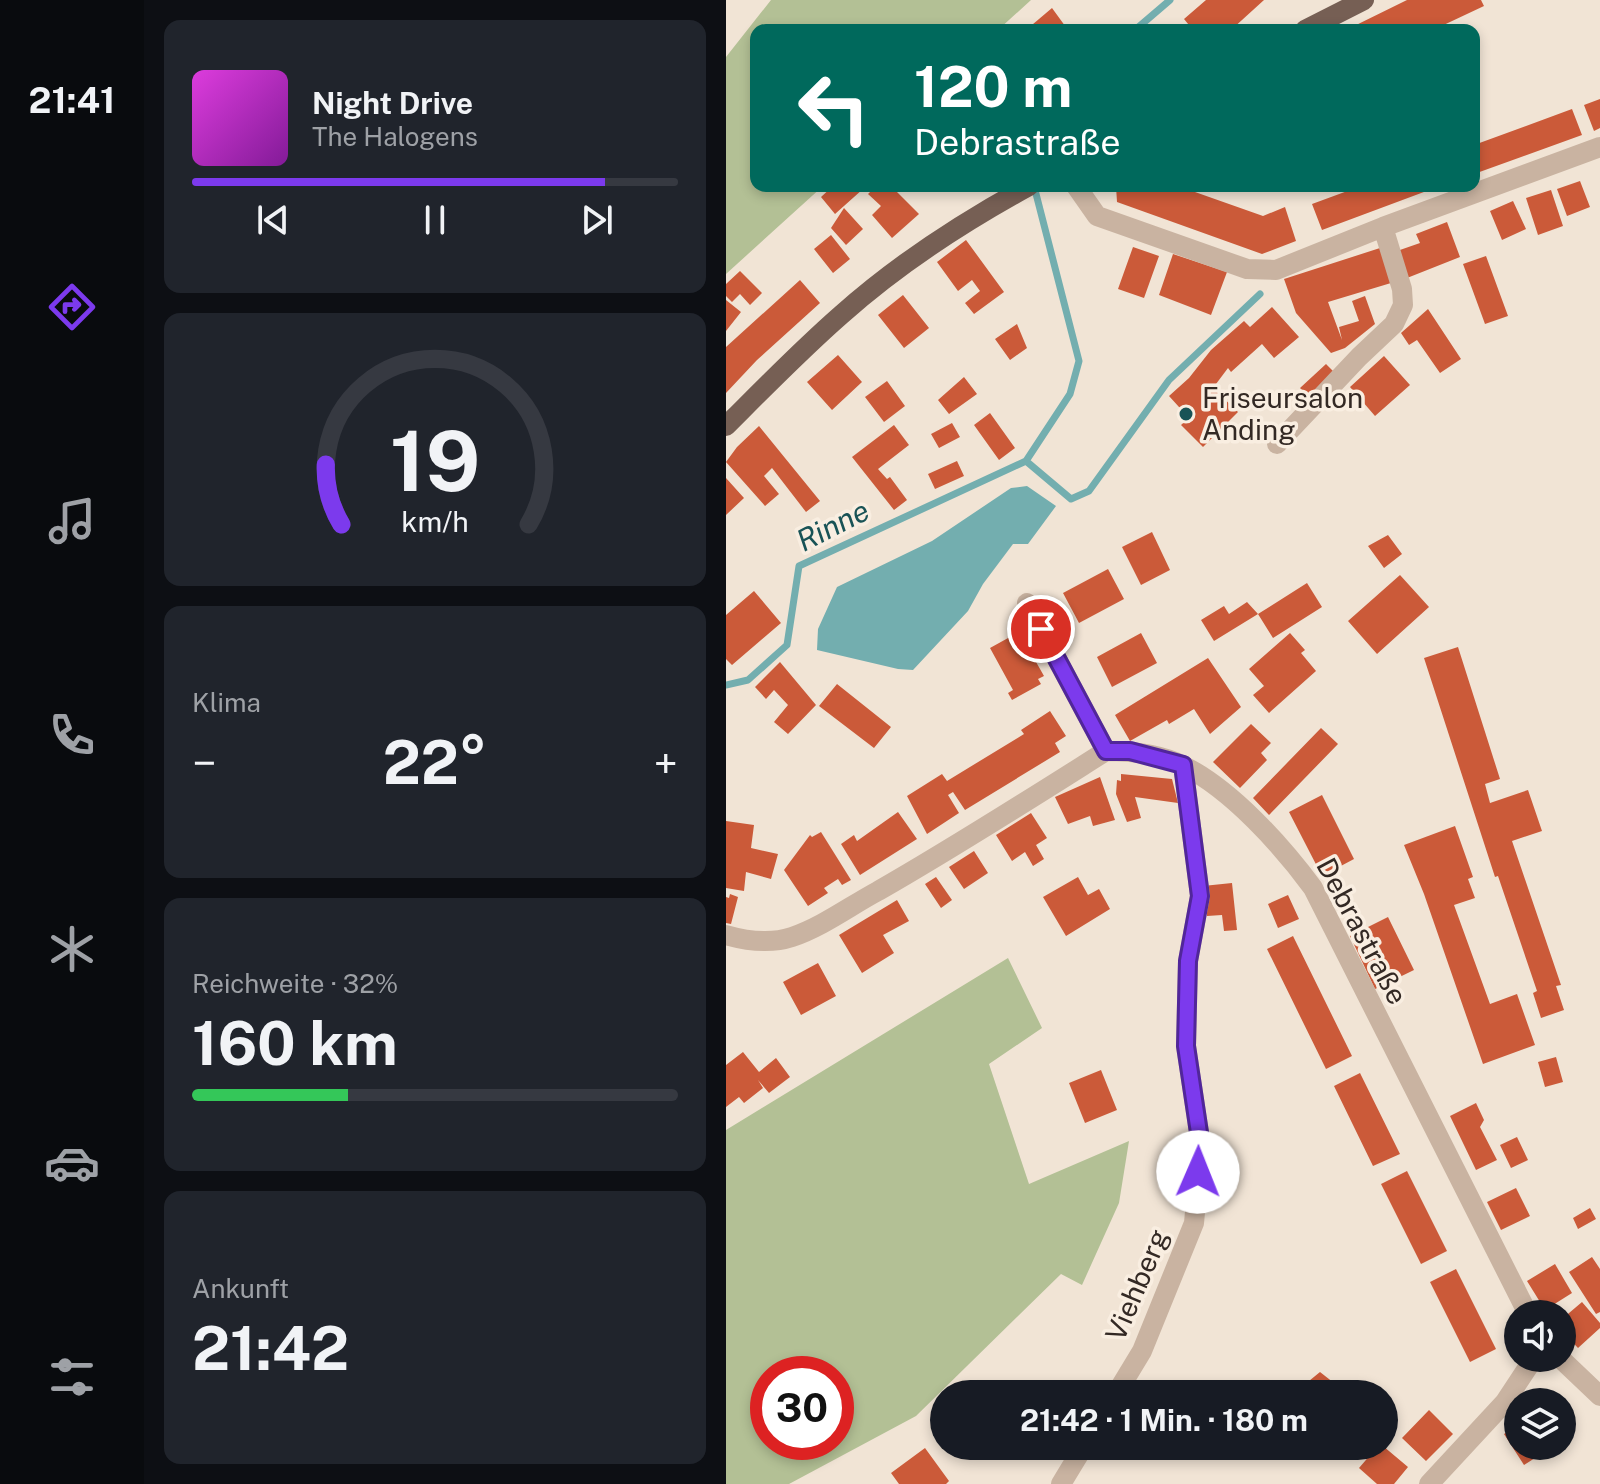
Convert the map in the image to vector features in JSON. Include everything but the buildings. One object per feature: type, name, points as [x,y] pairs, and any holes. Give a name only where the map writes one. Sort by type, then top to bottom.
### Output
[{"type":"main road","points":[[1317,24],[1364,0]]},
{"type":"main road","points":[[726,426],[852,306],[920,254],[1012,192]]},
{"type":"street","points":[[1480,191],[1600,147]]},
{"type":"street","points":[[1080,192],[1097,216],[1255,270],[1276,270],[1478,192]]},
{"type":"street","points":[[1277,444],[1394,324],[1403,305],[1402,289],[1383,227]]},
{"type":"street","points":[[726,935],[752,941],[773,940],[792,937],[814,927],[940,856],[1106,751],[1027,603]]},
{"type":"street","name":"Debrastraße","points":[[1106,751],[1130,751],[1183,765],[1215,787],[1290,856],[1313,888],[1521,1300]]},
{"type":"street","name":"Viehberg","points":[[1124,1380],[1142,1351],[1194,1223],[1201,1146],[1186,1046],[1188,961],[1200,896],[1183,765]]},
{"type":"street","points":[[1429,1484],[1505,1402],[1525,1372]]},
{"type":"street","points":[[1575,1372],[1600,1396]]},
{"type":"street","points":[[1061,1484],[1076,1460]]},
{"type":"green space","points":[[771,0],[1031,0],[1005,24],[752,24]]},
{"type":"green space","points":[[750,27],[750,192],[816,192],[726,274],[726,57]]},
{"type":"green space","points":[[1008,958],[1042,1028],[989,1064],[1029,1184],[1129,1141],[1119,1203],[1082,1285],[1061,1274],[953,1380],[930,1380],[930,1402],[916,1416],[854,1449],[854,1356],[750,1356],[750,1460],[834,1460],[789,1484],[726,1484],[726,1130]]},
{"type":"water","points":[[1027,486],[1056,506],[1028,544],[1013,544],[983,584],[968,611],[913,670],[817,650],[818,629],[837,587],[932,541],[1011,488]]},
{"type":"waterway","name":"Rinne","points":[[1142,24],[1170,0]]},
{"type":"waterway","name":"Rinne","points":[[726,685],[748,680],[787,645],[799,566],[1026,461],[1070,394],[1079,361],[1036,192]]},
{"type":"waterway","name":"Rinne","points":[[1026,461],[1071,499],[1089,491],[1169,380],[1260,294]]},
{"type":"place","name":"Friseursalon Anding","points":[[1186,414]]},
{"type":"route","points":[[1041,629],[1106,751],[1130,751],[1183,765],[1200,896],[1188,961],[1186,1046],[1201,1146],[1198,1172]]}]
